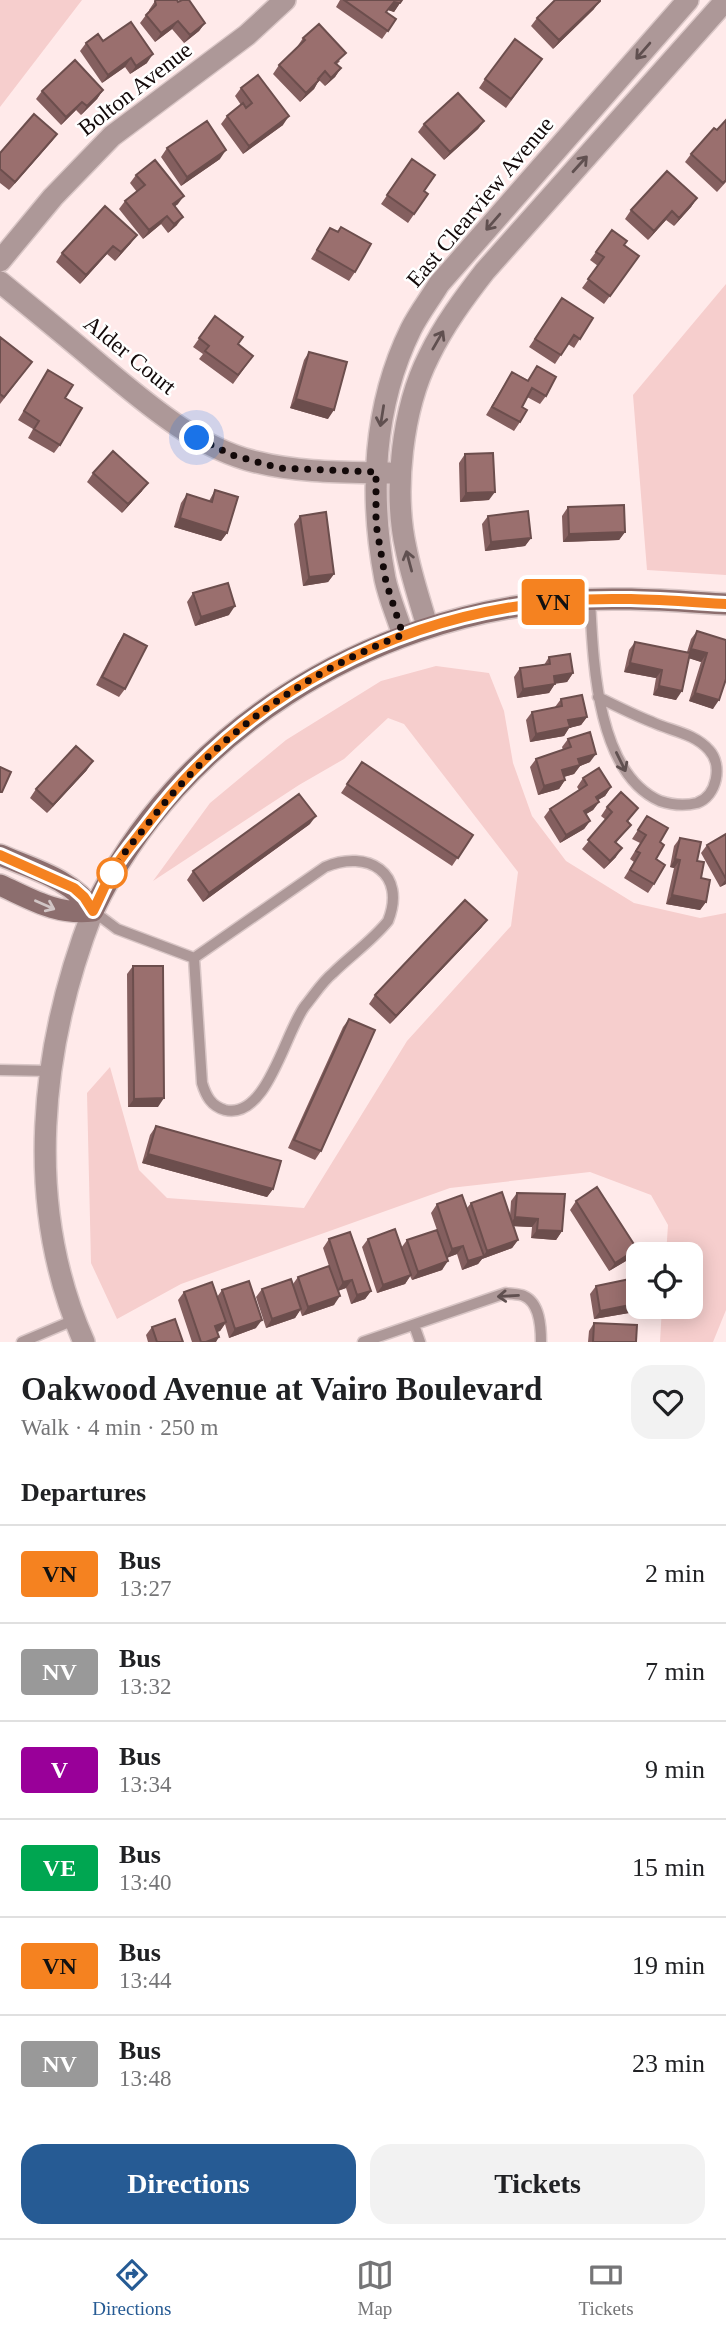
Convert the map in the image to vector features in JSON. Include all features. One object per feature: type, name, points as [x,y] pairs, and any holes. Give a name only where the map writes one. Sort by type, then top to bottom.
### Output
[{"type":"street","name":"Bolton Avenue","points":[[0,261],[62,187],[112,136],[247,35],[285,0]]},
{"type":"street","name":"East Clearview Avenue","points":[[403,635],[386,582],[376,524],[376,472],[382,412],[396,363],[412,327],[439,284],[688,0]]},
{"type":"street","points":[[427,626],[405,548],[400,497],[407,424],[428,358],[456,309],[473,287],[726,0]]},
{"type":"street","name":"Alder Court","points":[[0,282],[144,401],[197,438],[232,455],[279,468],[402,473]]},
{"type":"street","points":[[84,1342],[74,1320],[51,1238],[45,1133],[51,1071],[63,1001],[75,957],[93,911],[115,867],[174,790],[206,756],[269,706],[311,679],[379,644],[427,626],[525,605],[590,599],[726,604]]},
{"type":"street","points":[[0,855],[74,888],[93,911]]},
{"type":"street","points":[[0,885],[55,910],[74,913],[93,911]]},
{"type":"lane","points":[[592,110],[613,127]]},
{"type":"lane","points":[[452,270],[473,287]]},
{"type":"lane","points":[[590,599],[598,697],[621,765],[648,796],[667,804],[688,805],[703,801],[714,786],[718,767],[711,751],[695,738],[653,723],[598,697]]},
{"type":"lane","points":[[360,860],[374,864],[383,872],[390,886],[393,900],[388,921],[330,975],[301,1012],[261,1094],[243,1109],[231,1111],[220,1108],[205,1094],[202,1083],[194,958],[325,867],[335,863],[360,860]]},
{"type":"lane","points":[[93,911],[117,929],[194,958]]},
{"type":"lane","points":[[0,1070],[51,1071]]},
{"type":"lane","points":[[363,1342],[506,1293],[524,1296],[534,1305],[541,1322],[541,1342]]},
{"type":"lane","points":[[22,1342],[74,1320]]},
{"type":"lane","points":[[414,1325],[420,1342]]},
{"type":"shaded area","points":[[0,0],[82,0],[0,107]]},
{"type":"shaded area","points":[[726,284],[726,575],[647,570],[633,395]]},
{"type":"shaded area","points":[[436,666],[489,673],[504,711],[513,763],[532,816],[566,861],[634,903],[700,918],[726,913],[726,1310],[713,1342],[660,1342],[661,1319],[703,1319],[703,1242],[667,1242],[668,1225],[651,1195],[590,1172],[450,1188],[181,1284],[117,1319],[91,1263],[87,1093],[110,1067],[139,1170],[167,1198],[304,1208],[407,1041],[511,926],[518,872],[404,724],[388,718],[344,759],[299,785],[153,881],[210,803],[286,740],[381,681]]},
{"type":"building","points":[[156,0],[189,0],[205,23],[190,35],[178,21],[161,33],[146,15],[156,5]]},
{"type":"building","points":[[344,0],[402,0],[400,3],[394,2],[386,12],[396,19],[388,31]]},
{"type":"building","points":[[555,0],[600,1],[559,40],[537,18]]},
{"type":"building","points":[[131,22],[153,54],[136,66],[131,58],[108,75],[86,43],[98,34],[103,41]]},
{"type":"building","points":[[319,24],[346,53],[335,63],[341,68],[331,78],[325,71],[306,93],[279,65]]},
{"type":"building","points":[[515,39],[542,59],[511,99],[485,79]]},
{"type":"building","points":[[75,60],[103,90],[87,106],[82,102],[66,117],[42,91]]},
{"type":"building","points":[[258,75],[289,116],[249,146],[227,116],[243,103],[246,108],[252,103],[241,88]]},
{"type":"building","points":[[458,93],[484,121],[450,152],[424,124]]},
{"type":"building","points":[[34,114],[57,134],[15,182],[0,169],[0,153]]},
{"type":"building","points":[[726,120],[726,180],[723,183],[691,154],[714,128],[717,130]]},
{"type":"building","points":[[207,121],[226,150],[187,177],[167,148]]},
{"type":"building","points":[[412,159],[435,175],[424,191],[428,194],[414,214],[387,195]]},
{"type":"building","points":[[155,160],[184,196],[173,204],[183,217],[174,224],[167,216],[149,230],[125,201],[145,185],[136,175]]},
{"type":"building","points":[[667,171],[697,198],[679,218],[672,211],[654,231],[631,210]]},
{"type":"building","points":[[105,206],[137,235],[121,252],[113,246],[86,275],[62,253]]},
{"type":"building","points":[[341,227],[371,244],[355,272],[317,250],[330,228],[338,232]]},
{"type":"building","points":[[612,230],[627,241],[624,245],[639,256],[610,296],[588,279],[604,257],[596,252]]},
{"type":"building","points":[[562,298],[593,318],[580,339],[574,335],[561,355],[535,339]]},
{"type":"building","points":[[215,316],[243,337],[238,344],[253,356],[238,375],[205,351],[209,346],[199,338]]},
{"type":"building","points":[[0,337],[32,362],[4,397],[0,394]]},
{"type":"building","points":[[309,352],[347,362],[334,410],[296,399]]},
{"type":"building","points":[[537,366],[556,377],[546,396],[532,388],[522,407],[527,410],[520,422],[492,407],[512,372],[528,381]]},
{"type":"building","points":[[48,370],[73,385],[65,398],[82,408],[60,445],[34,429],[39,421],[24,411]]},
{"type":"building","points":[[113,451],[148,483],[128,504],[93,473]]},
{"type":"building","points":[[493,453],[495,492],[466,493],[465,454]]},
{"type":"building","points":[[215,490],[238,497],[227,533],[180,518],[187,494],[212,502]]},
{"type":"building","points":[[624,505],[625,532],[569,534],[568,507]]},
{"type":"building","points":[[528,511],[531,538],[491,542],[488,516]]},
{"type":"building","points":[[326,512],[334,574],[309,577],[300,516]]},
{"type":"building","points":[[228,583],[235,606],[201,617],[193,593]]},
{"type":"building","points":[[697,631],[726,640],[726,679],[719,700],[695,693],[707,653],[691,649]]},
{"type":"building","points":[[124,634],[147,646],[125,689],[102,677]]},
{"type":"building","points":[[635,642],[690,653],[682,691],[659,686],[662,670],[630,663]]},
{"type":"building","points":[[570,654],[573,673],[554,676],[555,684],[523,689],[520,668],[550,664],[549,657]]},
{"type":"building","points":[[582,695],[587,717],[568,720],[570,727],[536,734],[532,712],[562,706],[561,699]]},
{"type":"building","points":[[590,732],[596,754],[578,759],[580,765],[562,770],[565,780],[544,786],[536,759],[571,747],[568,739]]},
{"type":"building","points":[[76,746],[93,761],[53,805],[36,789]]},
{"type":"building","points":[[362,762],[473,835],[458,858],[347,784]]},
{"type":"building","points":[[0,767],[11,772],[2,792],[0,792]]},
{"type":"building","points":[[599,768],[611,787],[596,797],[599,802],[584,811],[590,821],[566,835],[550,809],[587,785],[583,778]]},
{"type":"building","points":[[621,792],[638,808],[627,821],[631,825],[615,842],[622,848],[610,861],[588,840],[612,812],[607,807]]},
{"type":"building","points":[[299,794],[316,816],[209,893],[193,871]]},
{"type":"building","points":[[647,816],[668,828],[660,842],[664,845],[656,859],[665,865],[654,884],[630,870],[640,853],[636,851],[646,835],[638,830]]},
{"type":"building","points":[[726,834],[726,879],[707,845]]},
{"type":"building","points":[[680,838],[701,842],[697,861],[704,862],[701,878],[710,880],[706,902],[672,895],[680,860],[675,859]]},
{"type":"building","points":[[465,900],[487,920],[396,1016],[375,995]]},
{"type":"building","points":[[133,966],[163,966],[164,1098],[134,1099]]},
{"type":"building","points":[[349,1019],[375,1030],[321,1151],[294,1140]]},
{"type":"building","points":[[156,1126],[281,1161],[273,1189],[148,1154]]},
{"type":"building","points":[[597,1187],[632,1242],[626,1242],[626,1256],[615,1263],[576,1201]]},
{"type":"building","points":[[502,1192],[518,1240],[487,1251],[471,1203]]},
{"type":"building","points":[[517,1193],[565,1194],[562,1231],[537,1230],[538,1219],[515,1217]]},
{"type":"building","points":[[462,1195],[484,1256],[468,1261],[463,1246],[452,1249],[437,1204]]},
{"type":"building","points":[[395,1229],[411,1275],[383,1285],[368,1239]]},
{"type":"building","points":[[437,1230],[448,1261],[418,1272],[407,1240]]},
{"type":"building","points":[[350,1232],[371,1291],[357,1295],[352,1280],[343,1282],[329,1239]]},
{"type":"building","points":[[329,1266],[340,1296],[308,1307],[298,1277]]},
{"type":"building","points":[[291,1279],[301,1309],[272,1319],[262,1289]]},
{"type":"building","points":[[626,1280],[626,1306],[600,1311],[596,1286]]},
{"type":"building","points":[[249,1281],[262,1320],[235,1329],[222,1290]]},
{"type":"building","points":[[212,1282],[226,1322],[215,1326],[219,1337],[201,1342],[184,1292]]},
{"type":"building","points":[[175,1319],[183,1342],[157,1342],[152,1327]]},
{"type":"building","points":[[594,1323],[637,1325],[636,1342],[593,1342]]},
{"type":"bus line","name":"VN","points":[[0,855],[74,888],[93,911],[115,867],[174,790],[206,756],[269,706],[311,679],[379,644],[427,626],[525,605],[590,599],[726,604]]},
{"type":"route","points":[[112,873],[174,790],[206,756],[269,706],[311,679],[379,644],[403,635],[386,582],[376,524],[376,472],[279,468],[232,455],[197,438]]}]
